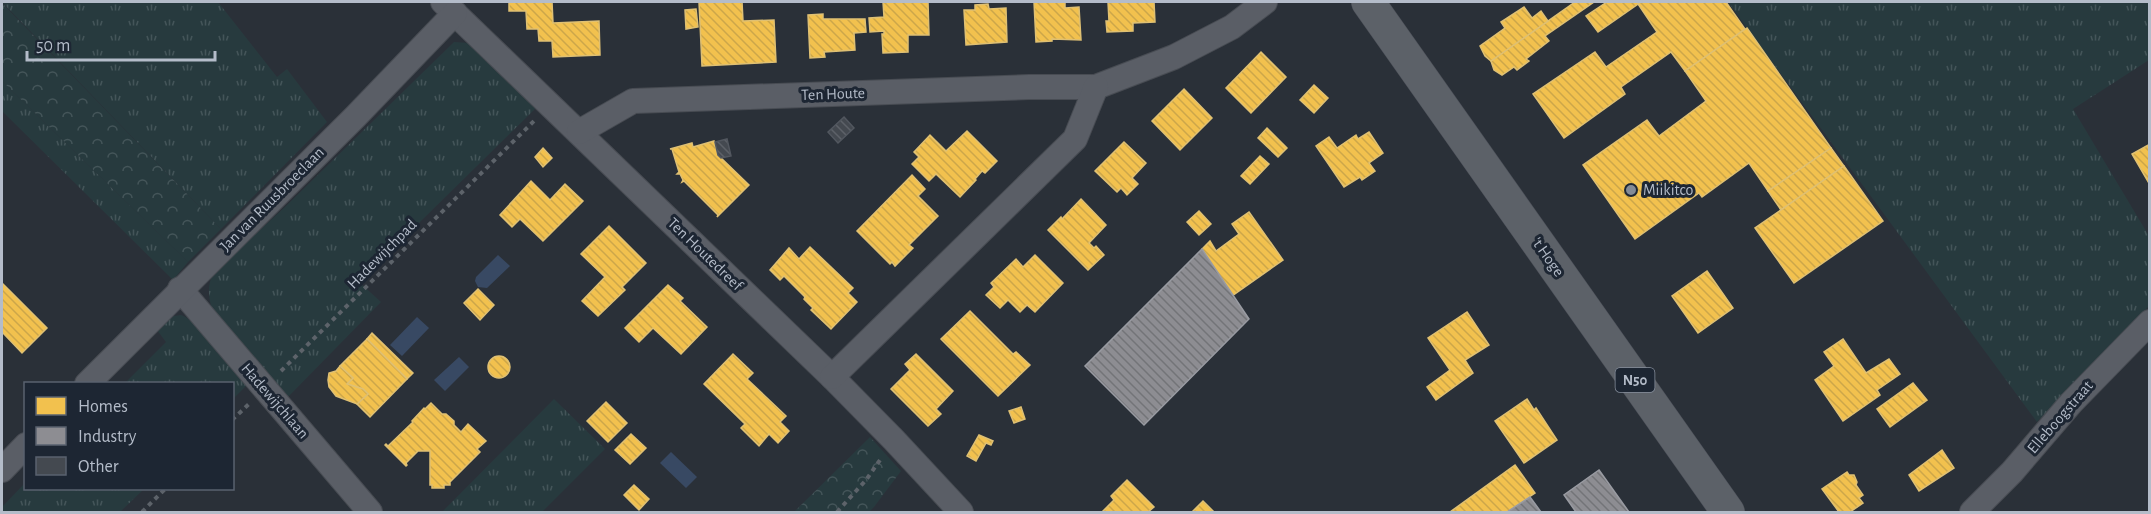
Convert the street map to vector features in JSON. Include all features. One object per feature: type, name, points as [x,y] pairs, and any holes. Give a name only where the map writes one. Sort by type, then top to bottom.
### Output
[{"type":"main road","name":"'t Hoge","points":[[1368,2],[1728,513]]},
{"type":"street","name":"Ten Houte","points":[[579,132],[633,101],[1095,87],[1174,57],[1232,27],[1266,2]]},
{"type":"street","name":"Ten Houtedreef","points":[[449,7],[832,377],[961,513]]},
{"type":"street","name":"Jan van Ruusbroeclaan","points":[[89,382],[356,116],[449,7]]},
{"type":"street","points":[[832,377],[1075,139],[1095,87]]},
{"type":"street","name":"Hadewijchlaan","points":[[180,289],[370,513]]},
{"type":"street","name":"Elleboogstraat","points":[[1972,513],[2012,472],[2071,403],[2150,322]]},
{"type":"street","points":[[2,470],[24,447]]},
{"type":"path","name":"Hadewijchpad","points":[[234,418],[550,106]]},
{"type":"path","points":[[837,513],[866,480],[894,440]]},
{"type":"path","points":[[142,513],[165,490]]},
{"type":"green space","points":[[2,2],[218,2],[277,77],[287,69],[327,122],[221,229]]},
{"type":"green space","points":[[1728,2],[2149,2],[2149,60],[2073,109],[2149,236],[2149,306],[2037,422]]},
{"type":"green space","points":[[2,3],[221,229],[188,262],[2,81]]},
{"type":"green space","points":[[454,42],[469,43],[537,107],[359,282],[381,302],[288,397],[212,309],[209,290],[214,272],[285,207]]},
{"type":"green space","points":[[2,81],[188,262],[173,280],[2,111]]},
{"type":"green space","points":[[181,315],[196,325],[248,384],[234,398],[234,382],[126,382],[166,342],[157,330],[168,317]]},
{"type":"green space","points":[[554,399],[605,449],[542,512],[442,512]]},
{"type":"green space","points":[[870,437],[901,471],[869,512],[794,512]]},
{"type":"green space","points":[[24,484],[24,490],[143,490],[120,512],[2,512],[2,507]]},
{"type":"water","points":[[498,255],[510,266],[487,288],[478,287],[476,277]]},
{"type":"water","points":[[417,317],[429,328],[402,356],[390,345]]},
{"type":"water","points":[[459,357],[469,367],[445,391],[434,380]]},
{"type":"water","points":[[671,452],[697,477],[686,488],[660,463]]},
{"type":"building: Homes","points":[[509,2],[552,2],[553,23],[599,21],[600,55],[553,57],[552,41],[539,41],[538,29],[527,29],[526,11],[509,11]]},
{"type":"building: Homes","points":[[699,2],[742,2],[743,21],[774,20],[776,62],[702,66]]},
{"type":"building: Homes","points":[[883,2],[928,2],[929,35],[908,35],[908,52],[883,53],[882,34],[884,31],[870,32],[869,18],[884,17]]},
{"type":"building: Homes","points":[[1034,2],[1065,2],[1065,8],[1079,7],[1081,40],[1052,39],[1052,41],[1036,42]]},
{"type":"building: Homes","points":[[1108,2],[1154,2],[1155,22],[1133,23],[1133,31],[1107,32]]},
{"type":"building: Homes","points":[[1575,2],[1594,2],[1545,36],[1549,41],[1526,59],[1529,61],[1517,70],[1514,67],[1502,75],[1494,70],[1491,61]]},
{"type":"building: Homes","points":[[1607,2],[1641,2],[1598,32],[1586,16]]},
{"type":"building: Homes","points":[[1641,2],[1726,2],[1745,29],[1685,71],[1671,52],[1621,87],[1625,94],[1564,138],[1533,94],[1595,52],[1606,67],[1657,32],[1638,4]]},
{"type":"building: Homes","points":[[988,4],[989,9],[1006,8],[1007,42],[966,45],[964,10],[975,10],[975,5]]},
{"type":"building: Homes","points":[[1524,7],[1532,18],[1541,11],[1548,21],[1491,61],[1485,56],[1480,46],[1505,28],[1501,22]]},
{"type":"building: Homes","points":[[696,9],[698,27],[686,29],[685,10]]},
{"type":"building: Homes","points":[[823,14],[823,19],[865,19],[866,32],[854,33],[855,50],[824,52],[825,57],[810,58],[808,15]]},
{"type":"building: Homes","points":[[1747,28],[1831,148],[1768,191],[1749,163],[1702,197],[1699,193],[1635,239],[1583,165],[1647,120],[1659,136],[1706,101],[1685,71]]},
{"type":"building: Homes","points":[[1261,52],[1286,77],[1251,113],[1226,88]]},
{"type":"building: Homes","points":[[1314,85],[1328,98],[1314,113],[1300,100]]},
{"type":"building: Homes","points":[[1184,89],[1212,118],[1180,150],[1152,121]]},
{"type":"building: Homes","points":[[1267,128],[1287,148],[1278,157],[1258,138]]},
{"type":"building: Homes","points":[[967,131],[997,161],[985,173],[982,171],[960,197],[936,174],[929,181],[912,164],[919,157],[914,152],[930,135],[946,151]]},
{"type":"building: Homes","points":[[1369,132],[1383,153],[1369,163],[1375,171],[1362,180],[1360,177],[1344,187],[1316,146],[1329,137],[1337,148],[1356,135],[1358,139]]},
{"type":"building: Homes","points":[[714,141],[718,155],[749,185],[717,217],[718,215],[684,181],[682,182],[680,174],[677,174],[679,172],[672,149],[670,149],[692,143],[693,147]]},
{"type":"building: Homes","points":[[1124,142],[1146,163],[1132,178],[1138,184],[1127,195],[1121,188],[1117,192],[1095,171]]},
{"type":"building: Homes","points":[[2150,144],[2150,185],[2132,154]]},
{"type":"building: Homes","points":[[543,148],[552,158],[543,167],[535,157]]},
{"type":"building: Homes","points":[[1831,148],[1844,166],[1781,210],[1768,191]]},
{"type":"building: Homes","points":[[1260,156],[1269,164],[1250,184],[1241,176]]},
{"type":"building: Homes","points":[[1844,166],[1883,221],[1794,283],[1755,228]]},
{"type":"building: Homes","points":[[912,175],[925,189],[918,196],[938,216],[909,245],[913,248],[895,266],[892,262],[890,264],[857,231]]},
{"type":"building: Homes","points":[[531,181],[550,200],[565,184],[583,201],[543,241],[520,219],[512,227],[500,215]]},
{"type":"building: Homes","points":[[1081,199],[1106,225],[1089,243],[1094,248],[1096,246],[1104,255],[1088,270],[1048,230]]},
{"type":"building: Homes","points":[[1199,211],[1211,224],[1199,235],[1187,222]]},
{"type":"building: Homes","points":[[1249,212],[1283,260],[1232,296],[1202,249],[1210,241],[1216,251],[1239,234],[1232,224]]},
{"type":"building: Homes","points":[[609,226],[646,263],[622,287],[625,290],[598,316],[582,301],[605,277],[581,254]]},
{"type":"building: Homes","points":[[810,247],[853,288],[848,293],[857,302],[831,329],[811,310],[813,308],[804,299],[805,297],[784,276],[780,280],[770,270],[789,248],[799,259]]},
{"type":"building: Homes","points":[[1035,255],[1063,283],[1035,312],[1027,305],[1020,312],[1008,300],[1000,308],[986,295],[994,287],[991,283],[1016,259],[1023,267]]},
{"type":"building: Homes","points":[[1707,271],[1733,308],[1698,333],[1672,296]]},
{"type":"building: Homes","points":[[2,283],[47,328],[22,353],[2,334]]},
{"type":"building: Homes","points":[[668,285],[683,298],[680,301],[707,327],[681,354],[653,328],[639,342],[625,328]]},
{"type":"building: Homes","points":[[478,289],[494,305],[480,320],[464,303]]},
{"type":"building: Homes","points":[[970,311],[1013,354],[1016,352],[1030,365],[998,396],[941,339]]},
{"type":"building: Homes","points":[[1467,312],[1489,345],[1465,360],[1473,373],[1436,400],[1427,387],[1450,370],[1428,338]]},
{"type":"building: Homes","points":[[372,333],[413,373],[407,379],[367,339]]},
{"type":"building: Homes","points":[[367,339],[407,379],[370,417],[357,404],[368,394],[363,389],[347,384],[353,378],[340,366]]},
{"type":"building: Homes","points":[[1843,339],[1866,373],[1889,359],[1900,374],[1877,390],[1880,395],[1843,421],[1815,380],[1834,366],[1824,352]]},
{"type":"building: Homes","points":[[733,354],[753,373],[747,379],[786,416],[780,422],[789,431],[778,443],[769,434],[759,446],[741,428],[745,424],[704,384]]},
{"type":"building: Homes","points":[[916,354],[953,391],[936,409],[941,414],[928,426],[891,389],[910,370],[905,364]]},
{"type":"building: Homes","points":[[499,356],[507,359],[510,367],[507,375],[499,378],[491,375],[488,367],[491,359]]},
{"type":"building: Homes","points":[[340,366],[353,378],[347,384],[363,389],[368,394],[357,404],[336,396],[329,387],[329,373],[336,371]]},
{"type":"building: Homes","points":[[1913,383],[1927,400],[1890,427],[1877,409]]},
{"type":"building: Homes","points":[[1527,399],[1534,410],[1536,408],[1557,440],[1524,463],[1495,421]]},
{"type":"building: Homes","points":[[606,402],[627,423],[608,442],[587,421]]},
{"type":"building: Homes","points":[[431,403],[442,414],[446,414],[454,421],[454,425],[461,432],[468,424],[486,441],[477,449],[480,452],[450,482],[450,485],[444,485],[444,488],[432,488],[430,485],[430,451],[418,451],[406,463],[406,466],[385,445],[388,446]]},
{"type":"building: Homes","points":[[1021,407],[1025,419],[1014,423],[1009,411]]},
{"type":"building: Homes","points":[[631,434],[646,448],[630,464],[615,450]]},
{"type":"building: Homes","points":[[979,435],[993,441],[991,445],[986,443],[976,461],[967,456]]},
{"type":"building: Homes","points":[[1942,450],[1954,468],[1919,491],[1909,475]]},
{"type":"building: Homes","points":[[1515,465],[1535,493],[1507,512],[1450,512]]},
{"type":"building: Homes","points":[[1847,472],[1849,475],[1854,475],[1856,485],[1863,495],[1859,498],[1863,503],[1850,512],[1839,512],[1822,489]]},
{"type":"building: Homes","points":[[1127,480],[1154,507],[1148,512],[1102,512],[1114,500],[1111,496]]},
{"type":"building: Homes","points":[[634,485],[649,499],[639,510],[624,495]]},
{"type":"building: Homes","points":[[1203,501],[1214,512],[1192,512]]},
{"type":"building: Industry","points":[[1202,249],[1249,319],[1144,425],[1085,366]]},
{"type":"building: Industry","points":[[1599,470],[1629,512],[1576,512],[1564,495]]},
{"type":"building: Industry","points":[[1530,497],[1541,512],[1507,512]]},
{"type":"building: Other","points":[[844,117],[854,128],[838,143],[828,132]]},
{"type":"building: Other","points":[[727,139],[731,156],[721,158],[715,142]]},
{"type":"place","name":"Miikitco","points":[[1631,190]]}]
